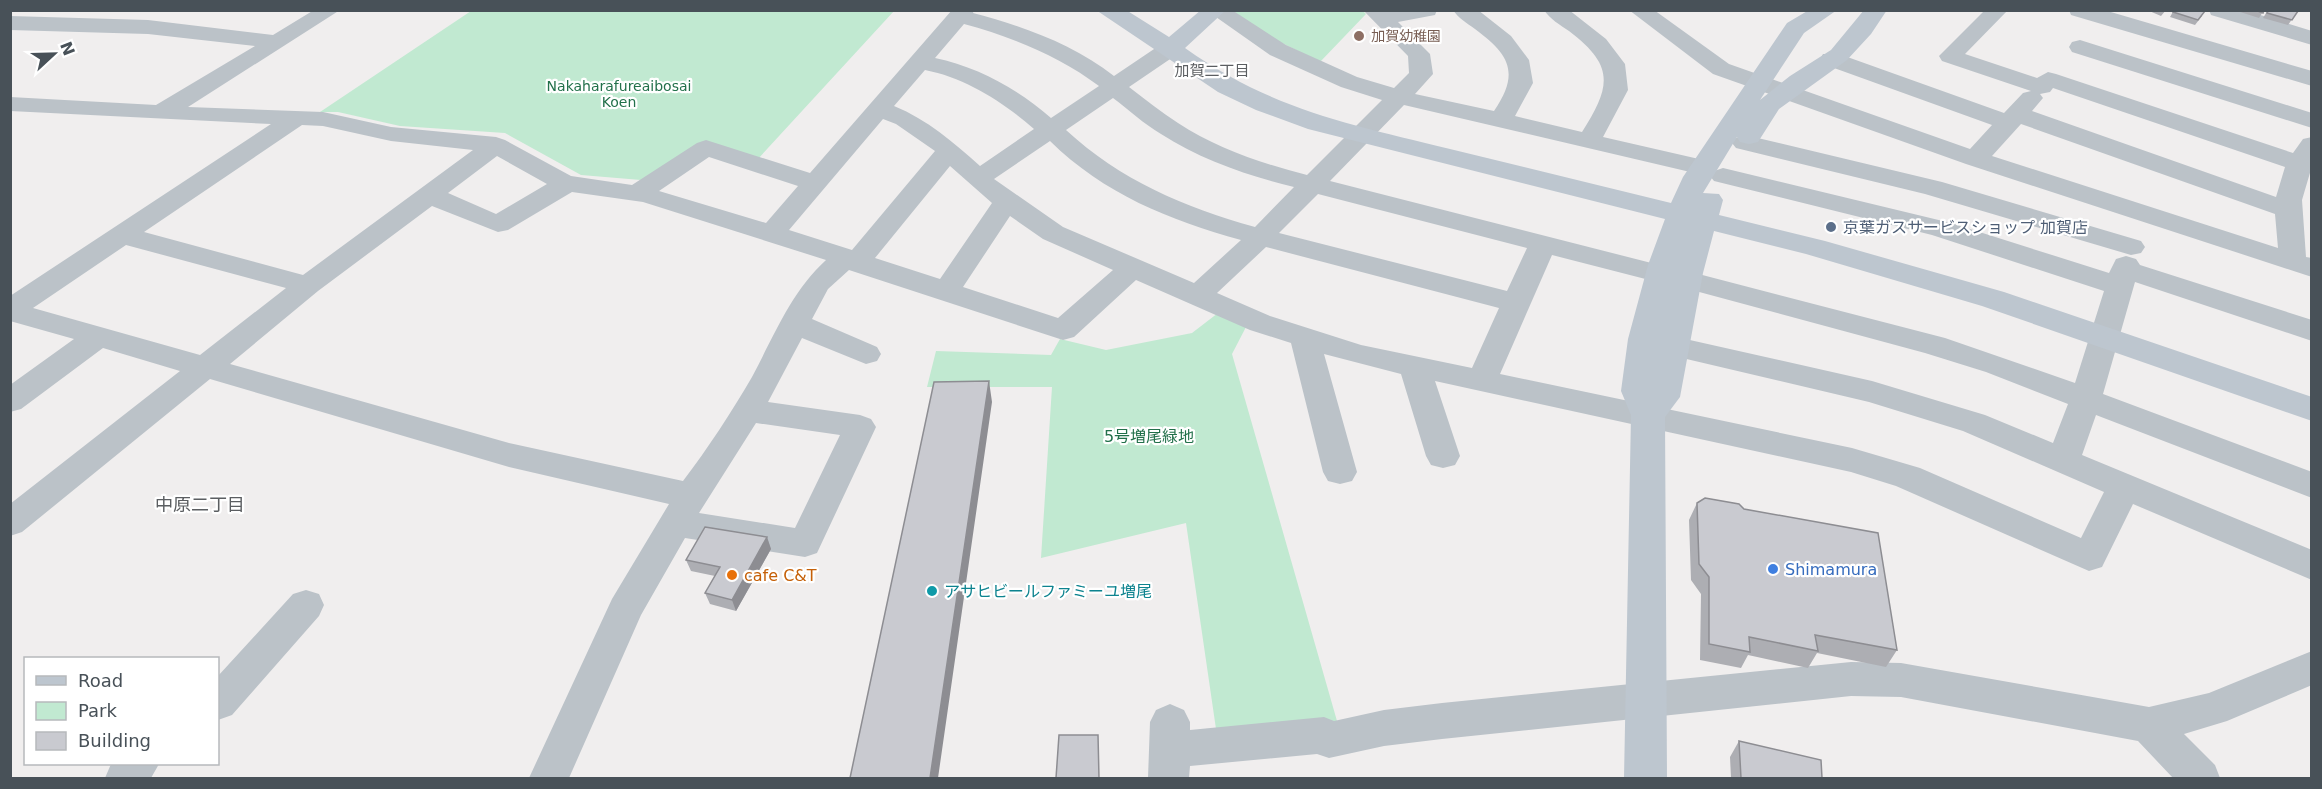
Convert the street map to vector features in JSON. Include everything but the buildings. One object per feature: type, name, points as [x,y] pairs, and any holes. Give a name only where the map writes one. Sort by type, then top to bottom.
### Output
[{"type":"street","points":[[161,113],[330,10]]},
{"type":"street","points":[[1107,10],[1171,48],[1217,81],[1244,96],[1287,114],[1361,136],[1827,250],[1993,299],[2312,409]]},
{"type":"street","points":[[979,178],[1171,48],[1216,10],[1278,50],[1306,64],[1349,82],[1399,97],[1589,140],[1941,229],[2125,267]]},
{"type":"street","points":[[1378,14],[1427,10]]},
{"type":"street","points":[[1463,10],[1504,42],[1519,58],[1521,83],[1501,119]]},
{"type":"street","points":[[1554,10],[1608,53],[1617,70],[1616,92],[1589,140]]},
{"type":"street","points":[[1645,778],[1648,415],[1637,391],[1644,339],[1674,277],[1691,218],[1759,83],[1795,28],[1826,10]]},
{"type":"street","points":[[1713,171],[1745,143],[1770,105],[1839,55],[1863,29],[1876,10]]},
{"type":"street","points":[[1998,10],[1950,56],[2305,153],[2289,183],[2288,210],[2302,265]]},
{"type":"street","points":[[2079,10],[2110,16],[2312,79]]},
{"type":"street","points":[[2219,10],[2305,36],[2312,12]]},
{"type":"street","points":[[772,233],[962,14],[1015,32],[1062,52],[1100,76],[1140,110],[1192,141],[1269,173],[1934,345],[2086,399],[2312,486]]},
{"type":"street","points":[[1197,296],[1260,237],[1421,74],[1419,54],[1378,14]]},
{"type":"street","points":[[1656,14],[1708,62],[1759,83],[1975,159],[2302,265]]},
{"type":"street","points":[[1975,159],[2110,16]]},
{"type":"street","points":[[14,26],[148,27],[275,42]]},
{"type":"street","points":[[2080,47],[2312,121]]},
{"type":"street","points":[[1831,59],[2288,210]]},
{"type":"street","points":[[920,62],[938,64],[979,80],[1027,110],[1088,163],[1140,195],[1168,208],[1260,237],[1516,303]]},
{"type":"street","points":[[10,104],[323,119],[391,134],[496,145],[567,184],[638,194],[772,233],[850,261],[1064,330],[1131,269]]},
{"type":"street","points":[[880,109],[905,119],[949,150],[1006,202],[1053,233],[1131,269],[1260,323],[1357,354],[1842,458],[1908,477],[2089,557],[2124,487]]},
{"type":"street","points":[[10,311],[297,117]]},
{"type":"street","points":[[1745,143],[1933,188],[2125,267],[2312,331]]},
{"type":"street","points":[[10,523],[308,285],[496,145]]},
{"type":"street","points":[[638,194],[706,148],[816,183]]},
{"type":"street","points":[[549,778],[625,610],[683,510],[747,410],[818,283],[850,261],[949,150]]},
{"type":"street","points":[[429,195],[498,224],[567,184]]},
{"type":"street","points":[[946,291],[1006,202]]},
{"type":"street","points":[[2063,462],[2086,399],[2103,336],[2142,213]]},
{"type":"street","points":[[122,235],[308,285]]},
{"type":"street","points":[[1482,380],[1543,244]]},
{"type":"street","points":[[1648,415],[1663,398],[1672,346],[1674,277]]},
{"type":"street","points":[[10,311],[100,335],[509,455],[683,510],[805,543],[860,427],[747,410]]},
{"type":"street","points":[[795,323],[866,354]]},
{"type":"street","points":[[10,402],[100,335]]},
{"type":"street","points":[[1304,337],[1340,472]]},
{"type":"street","points":[[1672,346],[1872,392],[1974,423],[2312,566]]},
{"type":"street","points":[[1414,366],[1443,456]]},
{"type":"street","points":[[219,702],[306,605]]},
{"type":"street","points":[[1169,750],[1324,735],[1329,740],[1396,727],[1812,681],[1900,680],[2149,725],[2213,709],[2312,668]]},
{"type":"street","points":[[2149,725],[2200,778]]},
{"type":"street","points":[[125,778],[137,765]]},
{"type":"green space","points":[[1232,10],[1362,10],[1366,14],[1320,62],[1266,35]]},
{"type":"green space","name":"Nakaharafureaibosai Koen","points":[[471,11],[894,11],[757,160],[700,143],[641,180],[581,175],[505,133],[400,126],[338,112],[320,112]]},
{"type":"green space","name":"5号増尾緑地","points":[[1218,313],[1246,327],[1232,354],[1337,721],[1216,729],[1186,523],[1041,558],[1052,387],[927,387],[936,351],[1051,355],[1060,339],[1106,350],[1192,333]]},
{"type":"place","name":"加賀幼稚園","points":[[1359,36]]},
{"type":"place","name":"京葉ガスサービスショップ 加賀店","points":[[1831,227]]},
{"type":"place","name":"Shimamura","points":[[1773,569]]},
{"type":"place","name":"cafe C&T","points":[[732,575]]},
{"type":"place","name":"アサヒビールファミーユ増尾","points":[[932,591]]},
{"type":"district","name":"加賀二丁目","points":[[1212,71]]},
{"type":"district","name":"中原二丁目","points":[[200,504]]}]
